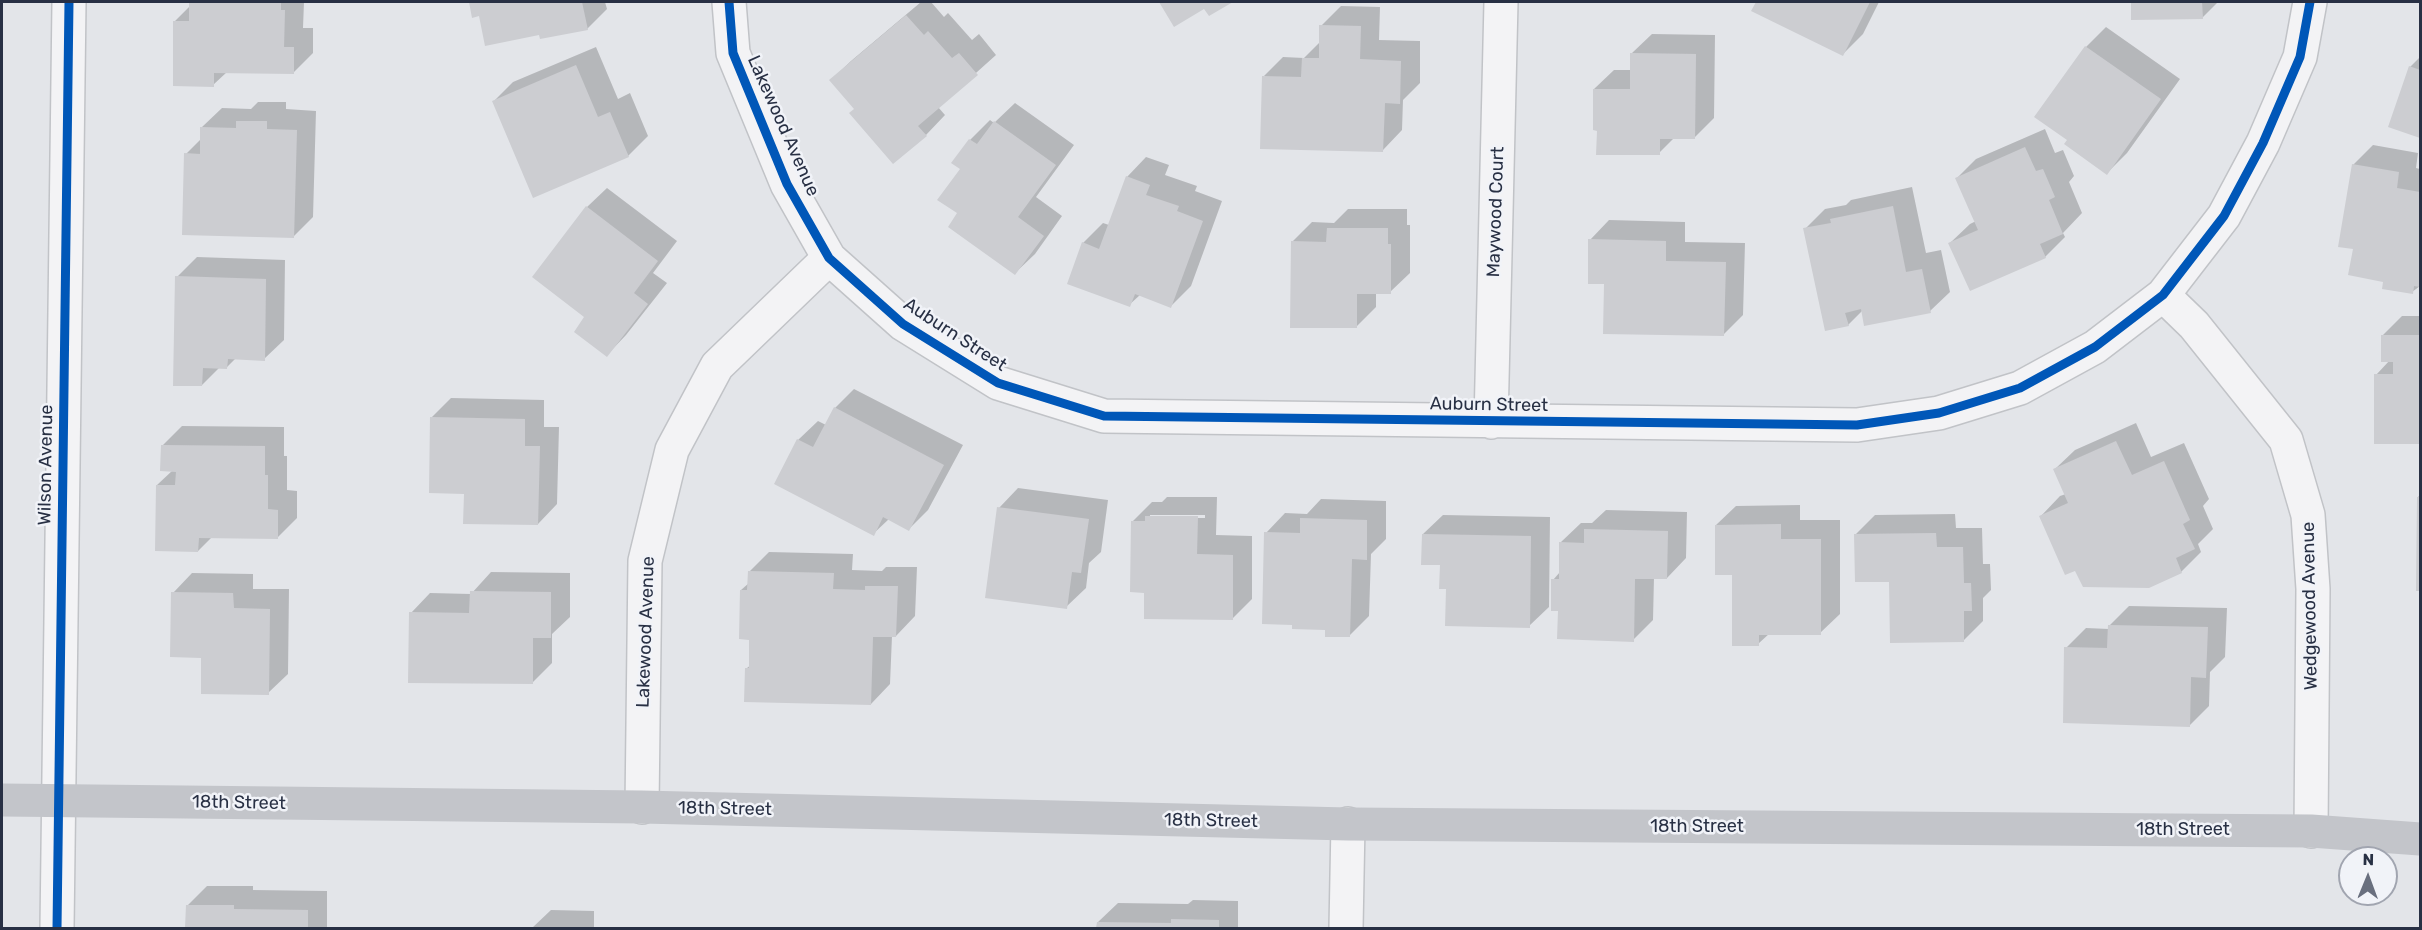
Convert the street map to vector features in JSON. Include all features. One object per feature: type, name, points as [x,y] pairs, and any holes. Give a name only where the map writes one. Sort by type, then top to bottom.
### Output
[{"type":"main road","name":"18th Street","points":[[2,800],[642,807],[1348,824],[2312,831],[2421,839]]},
{"type":"street","name":"Wilson Avenue","points":[[57,928],[69,2]]},
{"type":"street","name":"Lakewood Avenue","points":[[642,807],[645,561],[672,450],[717,366],[829,258],[788,184],[733,53],[729,2]]},
{"type":"street","name":"Maywood Court","points":[[1491,422],[1502,2]]},
{"type":"street","points":[[2163,295],[2224,216],[2263,143],[2300,57],[2310,2]]},
{"type":"street","name":"Auburn Street","points":[[829,258],[903,324],[998,383],[1104,416],[1857,425],[1939,413],[2020,388],[2095,347],[2163,295]]},
{"type":"street","name":"Wedgewood Avenue","points":[[2163,295],[2194,325],[2286,440],[2308,514],[2313,589],[2312,831]]},
{"type":"street","points":[[1346,928],[1348,824]]},
{"type":"building","points":[[189,2],[281,2],[281,10],[285,10],[284,47],[294,47],[294,74],[214,73],[214,87],[173,86],[173,21],[189,21]]},
{"type":"building","points":[[469,2],[582,2],[588,30],[540,39],[539,35],[485,46],[479,16],[472,18]]},
{"type":"building","points":[[1159,2],[1233,2],[1209,16],[1204,9],[1174,27]]},
{"type":"building","points":[[1756,2],[1870,2],[1843,56],[1751,11]]},
{"type":"building","points":[[2131,2],[2202,2],[2203,19],[2131,20]]},
{"type":"building","points":[[906,15],[924,35],[928,31],[952,58],[959,53],[978,75],[918,126],[927,136],[893,164],[849,113],[854,109],[829,80]]},
{"type":"building","points":[[1319,25],[1361,26],[1360,59],[1401,61],[1400,104],[1385,103],[1383,152],[1260,149],[1262,76],[1301,77],[1302,58],[1319,58]]},
{"type":"building","points":[[2085,46],[2161,99],[2107,175],[2064,144],[2067,140],[2034,117]]},
{"type":"building","points":[[1630,53],[1696,54],[1695,139],[1660,139],[1660,155],[1596,155],[1597,131],[1593,130],[1593,89],[1630,89]]},
{"type":"building","points":[[576,65],[598,117],[610,112],[629,157],[533,198],[492,101]]},
{"type":"building","points":[[2409,66],[2420,70],[2420,138],[2388,127]]},
{"type":"building","points":[[236,121],[267,121],[267,129],[297,130],[294,238],[182,235],[184,153],[200,154],[200,127],[236,128]]},
{"type":"building","points":[[994,121],[1056,165],[1018,217],[1044,236],[1015,275],[948,227],[957,213],[937,200],[960,169],[951,163],[969,139],[977,144]]},
{"type":"building","points":[[2025,147],[2036,171],[2043,169],[2055,197],[2049,200],[2063,234],[2040,244],[2046,258],[1970,291],[1948,243],[1978,230],[1955,178]]},
{"type":"building","points":[[2352,164],[2399,172],[2397,188],[2420,192],[2420,287],[2414,286],[2413,294],[2382,289],[2383,282],[2348,275],[2353,249],[2338,247]]},
{"type":"building","points":[[1126,176],[1150,185],[1146,195],[1179,206],[1177,211],[1203,221],[1171,308],[1135,294],[1130,307],[1067,284],[1082,242],[1099,249]]},
{"type":"building","points":[[586,206],[658,261],[634,293],[648,304],[607,357],[574,332],[584,317],[532,277]]},
{"type":"building","points":[[1893,206],[1906,272],[1922,269],[1931,313],[1864,326],[1861,309],[1845,313],[1849,326],[1825,331],[1803,228],[1831,223],[1830,219]]},
{"type":"building","points":[[1327,228],[1388,228],[1388,244],[1391,244],[1391,294],[1357,294],[1357,328],[1290,328],[1291,241],[1326,242]]},
{"type":"building","points":[[1588,239],[1666,241],[1666,261],[1726,262],[1724,336],[1603,334],[1604,284],[1588,284]]},
{"type":"building","points":[[175,276],[266,279],[265,361],[228,359],[227,369],[203,368],[202,386],[173,386]]},
{"type":"building","points":[[2381,335],[2420,335],[2419,444],[2374,444],[2374,374],[2393,374],[2393,362],[2381,362]]},
{"type":"building","points":[[834,407],[944,465],[909,531],[883,517],[874,536],[774,484],[797,439],[813,447]]},
{"type":"building","points":[[430,417],[525,419],[525,446],[540,446],[538,525],[463,524],[464,494],[429,493]]},
{"type":"building","points":[[2116,441],[2132,475],[2164,461],[2190,520],[2183,524],[2195,549],[2176,558],[2182,573],[2149,588],[2083,587],[2075,571],[2065,575],[2039,516],[2068,503],[2053,469]]},
{"type":"building","points":[[161,445],[265,446],[268,509],[278,510],[278,539],[199,538],[198,552],[155,551],[156,485],[175,485],[176,472],[160,471]]},
{"type":"building","points":[[2417,497],[2420,497],[2420,591],[2416,591]]},
{"type":"building","points":[[997,507],[1089,519],[1081,573],[1072,572],[1067,609],[985,598]]},
{"type":"building","points":[[1145,516],[1198,516],[1197,554],[1233,555],[1233,620],[1144,619],[1144,593],[1130,592],[1131,521],[1145,521]]},
{"type":"building","points":[[1300,518],[1367,520],[1367,560],[1352,559],[1350,637],[1325,637],[1325,630],[1292,629],[1292,625],[1262,624],[1264,532],[1300,533]]},
{"type":"building","points":[[1781,524],[1781,539],[1821,539],[1821,635],[1759,635],[1759,646],[1732,646],[1732,575],[1715,575],[1715,525]]},
{"type":"building","points":[[1584,529],[1668,531],[1667,579],[1635,579],[1634,642],[1557,639],[1558,611],[1551,611],[1551,579],[1559,579],[1559,542],[1584,543]]},
{"type":"building","points":[[1936,533],[1937,547],[1963,547],[1964,583],[1971,583],[1972,611],[1964,611],[1964,642],[1890,643],[1889,582],[1855,582],[1854,534]]},
{"type":"building","points":[[1422,534],[1531,536],[1530,628],[1445,626],[1446,589],[1439,589],[1440,565],[1421,565]]},
{"type":"building","points":[[748,571],[834,573],[833,589],[865,590],[865,586],[898,586],[896,637],[873,637],[871,705],[744,702],[745,668],[749,668],[749,640],[739,639],[740,590],[747,590]]},
{"type":"building","points":[[470,591],[551,592],[551,638],[533,638],[533,684],[408,683],[409,612],[469,613]]},
{"type":"building","points":[[171,592],[233,593],[234,608],[270,609],[269,695],[201,694],[201,658],[170,657]]},
{"type":"building","points":[[2108,625],[2208,627],[2206,678],[2191,677],[2190,727],[2063,723],[2064,647],[2107,648]]},
{"type":"building","points":[[186,905],[234,905],[234,909],[308,910],[308,928],[185,928]]},
{"type":"building","points":[[1171,919],[1219,920],[1219,928],[1096,928],[1097,922],[1171,923]]},
{"type":"cycle path","points":[[57,928],[69,2]]},
{"type":"cycle path","points":[[729,2],[733,53],[787,184],[829,258],[903,324],[998,383],[1104,416],[1857,425],[1939,413],[2020,388],[2095,347],[2163,295],[2224,216],[2263,143],[2300,57],[2310,2]]}]
